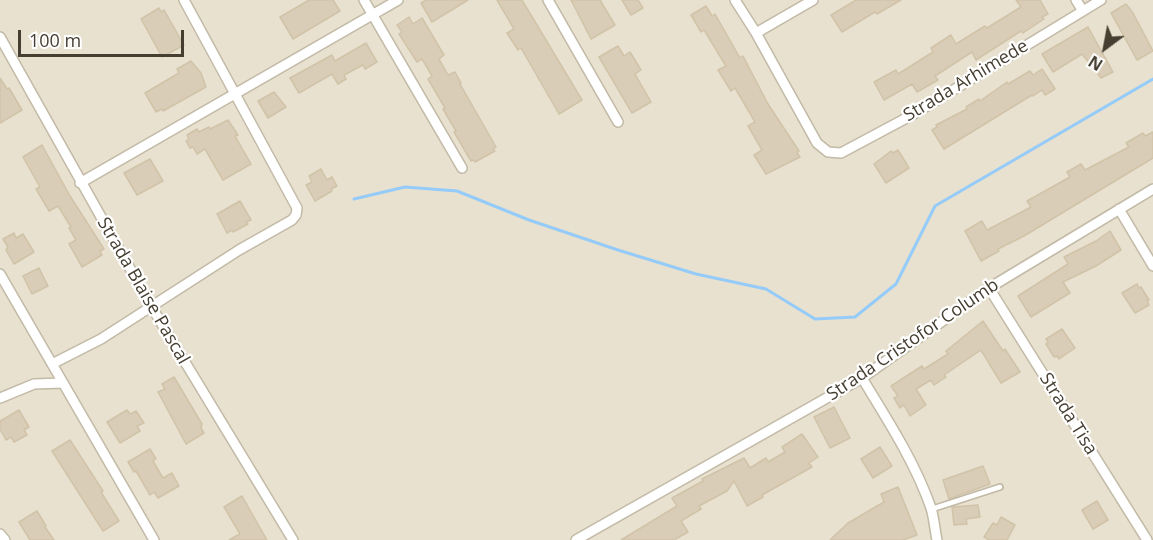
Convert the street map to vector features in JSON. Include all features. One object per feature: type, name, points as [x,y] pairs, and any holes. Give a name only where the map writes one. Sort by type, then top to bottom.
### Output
[{"type":"street","points":[[52,364],[101,339],[239,250],[292,220],[296,215],[297,208],[184,0]]},
{"type":"street","points":[[364,0],[462,168]]},
{"type":"street","points":[[80,183],[398,0]]},
{"type":"street","points":[[548,0],[618,122]]},
{"type":"street","points":[[735,0],[756,33],[813,0]]},
{"type":"street","points":[[1076,0],[1083,11]]},
{"type":"street","name":"Strada Arhimede","points":[[756,33],[817,143],[828,152],[841,153],[914,114],[1101,0]]},
{"type":"street","name":"Strada Blaise Pascal","points":[[0,37],[151,306],[293,540]]},
{"type":"street","name":"Strada Cristofor Columb","points":[[576,540],[862,378],[989,288],[1153,189]]},
{"type":"street","points":[[1119,209],[1153,266]]},
{"type":"street","points":[[0,274],[154,540]]},
{"type":"street","name":"Strada Tisa","points":[[989,288],[1147,540]]},
{"type":"street","points":[[862,378],[895,432],[916,473],[932,510],[938,540]]},
{"type":"street","points":[[0,398],[34,384],[62,383]]},
{"type":"street","points":[[0,534],[4,540]]},
{"type":"lane","points":[[932,510],[1000,487]]},
{"type":"shaded area","points":[[0,0],[1153,0],[1153,540],[0,540]]},
{"type":"building","points":[[309,0],[333,0],[340,11],[293,39],[280,17]]},
{"type":"building","points":[[426,0],[468,0],[432,22],[421,3]]},
{"type":"building","points":[[497,0],[522,0],[582,100],[559,114],[521,48],[518,50],[507,33],[514,29]]},
{"type":"building","points":[[571,0],[600,0],[615,25],[591,39]]},
{"type":"building","points":[[622,0],[638,0],[643,8],[631,15]]},
{"type":"building","points":[[856,0],[901,0],[877,14],[875,12],[842,32],[831,15]]},
{"type":"building","points":[[1016,0],[1040,0],[1048,14],[1023,33],[1021,31],[976,60],[972,52],[935,76],[938,80],[917,92],[912,84],[884,100],[874,82],[896,70],[898,74],[933,52],[931,48],[951,35],[956,44],[985,26],[987,28],[1021,7]]},
{"type":"building","points":[[1126,4],[1153,51],[1137,60],[1111,13]]},
{"type":"building","points":[[706,6],[712,16],[715,14],[740,58],[743,56],[768,104],[799,151],[797,153],[800,157],[766,174],[754,155],[762,150],[748,126],[755,122],[735,88],[731,91],[718,70],[726,66],[704,30],[701,32],[691,15]]},
{"type":"building","points":[[159,8],[161,12],[164,10],[184,45],[162,57],[141,19]]},
{"type":"building","points":[[409,17],[413,24],[422,18],[444,55],[439,59],[448,75],[455,72],[496,147],[493,149],[495,151],[475,162],[471,161],[454,132],[456,131],[443,109],[445,108],[428,79],[432,76],[422,59],[417,62],[399,34],[402,32],[397,25]]},
{"type":"building","points":[[1088,27],[1113,72],[1101,78],[1082,54],[1053,72],[1042,54]]},
{"type":"building","points":[[366,43],[377,62],[365,69],[363,65],[344,75],[346,79],[338,84],[332,74],[299,93],[290,78],[332,55],[335,61]]},
{"type":"building","points":[[618,46],[624,56],[630,52],[641,70],[635,74],[651,102],[632,113],[599,57]]},
{"type":"building","points":[[191,61],[201,73],[206,87],[163,111],[162,109],[156,112],[145,93],[179,73],[177,69]]},
{"type":"building","points":[[1042,69],[1055,89],[1045,95],[1042,90],[1032,95],[944,149],[932,130],[937,127],[936,125],[967,109],[966,107],[979,99],[980,101],[1007,82],[1008,84],[1030,71],[1033,75]]},
{"type":"building","points":[[0,78],[22,110],[0,123]]},
{"type":"building","points":[[274,92],[286,107],[268,118],[258,101]]},
{"type":"building","points":[[228,120],[238,135],[235,136],[251,164],[223,180],[205,149],[197,154],[186,141],[189,139],[187,135],[197,129],[199,132],[209,127],[210,129]]},
{"type":"building","points":[[1153,132],[1153,158],[981,261],[965,231],[982,221],[987,230],[1014,216],[1031,207],[1027,201],[1070,177],[1067,172],[1081,164],[1085,170],[1129,147],[1126,143],[1143,133],[1145,136]]},
{"type":"building","points":[[42,145],[70,196],[104,249],[100,251],[102,255],[82,267],[69,244],[76,240],[69,228],[71,227],[58,206],[49,211],[36,189],[40,187],[23,157]]},
{"type":"building","points":[[898,150],[909,168],[886,183],[874,164],[891,151],[893,153]]},
{"type":"building","points":[[150,159],[163,181],[137,195],[124,173]]},
{"type":"building","points":[[321,169],[327,180],[332,177],[337,186],[315,201],[306,185],[312,182],[309,176]]},
{"type":"building","points":[[240,201],[251,220],[246,222],[248,224],[227,233],[217,214]]},
{"type":"building","points":[[1110,231],[1121,250],[1096,266],[1063,282],[1070,293],[1031,317],[1018,296],[1068,264],[1064,257],[1096,241]]},
{"type":"building","points":[[14,233],[16,238],[23,234],[34,252],[14,264],[3,239]]},
{"type":"building","points":[[39,268],[48,286],[32,294],[23,276]]},
{"type":"building","points":[[1137,284],[1149,300],[1147,301],[1149,305],[1135,313],[1122,293]]},
{"type":"building","points":[[983,321],[1020,372],[1001,383],[981,350],[944,375],[946,377],[934,385],[931,380],[916,389],[926,405],[910,416],[904,405],[900,408],[894,398],[898,396],[891,386],[922,366],[924,369],[948,354],[946,351]]},
{"type":"building","points":[[1062,329],[1075,348],[1059,359],[1057,356],[1054,357],[1046,344],[1048,342],[1046,339]]},
{"type":"building","points":[[174,377],[202,424],[201,428],[204,433],[186,444],[158,392],[165,389],[162,384]]},
{"type":"building","points":[[834,407],[850,438],[830,448],[814,417]]},
{"type":"building","points":[[19,410],[29,427],[24,430],[27,435],[14,442],[11,437],[6,440],[0,429],[0,421]]},
{"type":"building","points":[[127,410],[130,414],[136,411],[144,423],[137,426],[140,431],[120,443],[107,422]]},
{"type":"building","points":[[802,434],[818,457],[809,463],[812,467],[762,495],[763,497],[747,506],[734,481],[727,491],[699,506],[701,509],[681,521],[688,532],[674,540],[621,540],[677,506],[672,498],[703,481],[702,479],[744,458],[750,468],[766,458],[768,462],[785,452],[782,447]]},
{"type":"building","points":[[70,440],[103,491],[101,492],[119,521],[103,531],[52,451]]},
{"type":"building","points":[[880,447],[892,466],[873,478],[861,459]]},
{"type":"building","points":[[150,449],[156,459],[153,461],[163,478],[172,473],[179,486],[158,498],[154,492],[150,495],[128,462]]},
{"type":"building","points":[[983,466],[990,484],[949,499],[943,480]]},
{"type":"building","points":[[898,487],[917,535],[903,540],[830,540],[848,523],[884,502],[881,494]]},
{"type":"building","points":[[242,496],[267,540],[229,540],[240,534],[224,507]]},
{"type":"building","points":[[1097,501],[1108,520],[1093,529],[1082,510]]},
{"type":"building","points":[[978,505],[980,517],[966,519],[967,524],[954,525],[952,507]]},
{"type":"building","points":[[37,511],[54,540],[30,540],[19,522]]},
{"type":"building","points":[[1001,517],[1015,525],[1007,540],[989,540],[984,537],[993,523],[997,525]]},
{"type":"waterway","points":[[354,199],[405,187],[457,191],[529,220],[618,250],[696,274],[766,289],[815,319],[855,317],[896,284],[935,206],[1153,79]]}]
